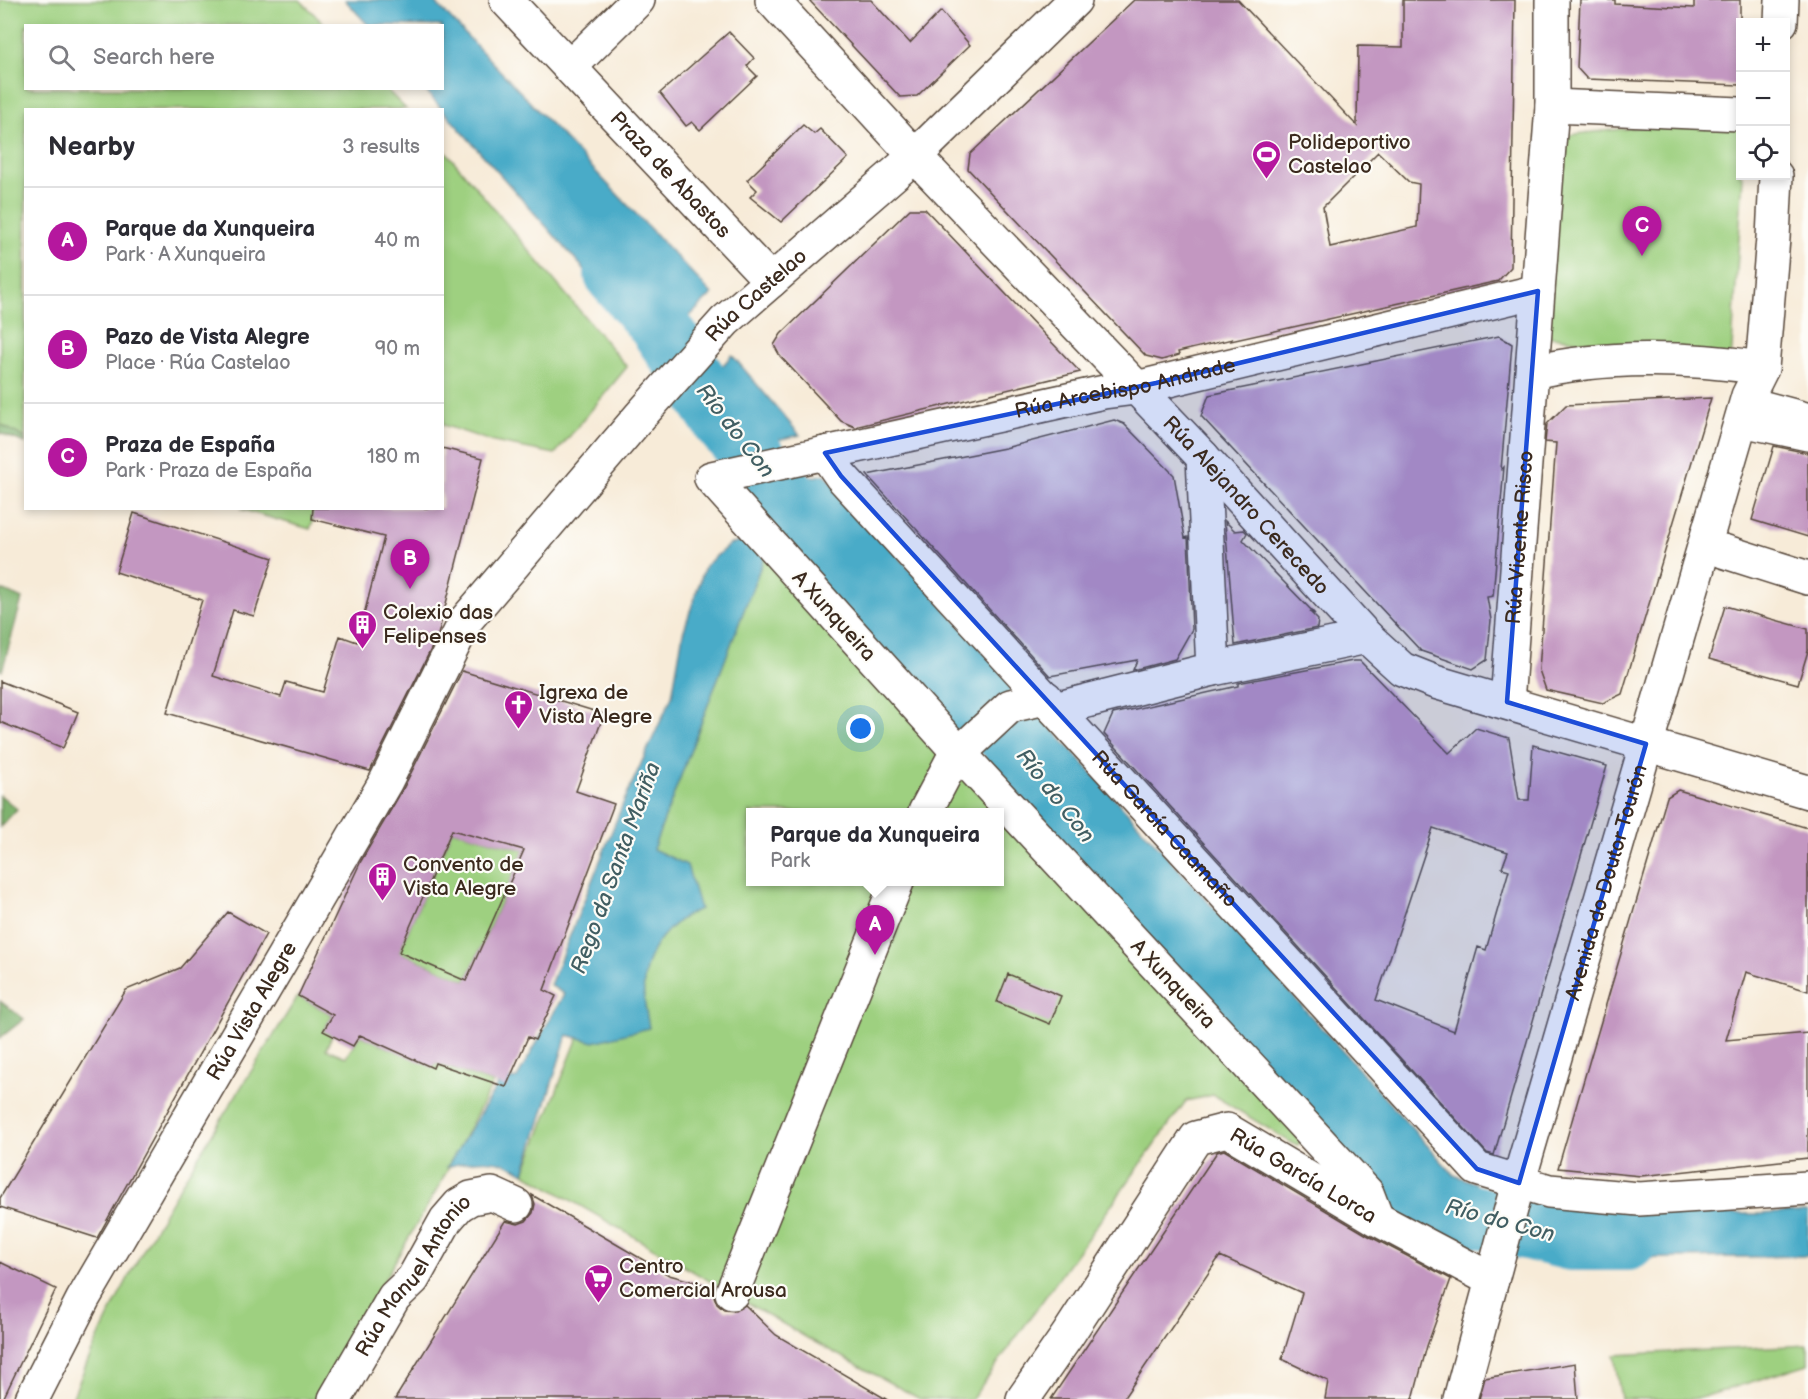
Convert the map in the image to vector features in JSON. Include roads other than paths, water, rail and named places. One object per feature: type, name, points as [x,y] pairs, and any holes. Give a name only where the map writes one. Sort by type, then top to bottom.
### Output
[{"type":"street","name":"Praza de Abastos","points":[[506,0],[771,281]]},
{"type":"street","points":[[570,67],[638,0]]},
{"type":"street","name":"Rúa Alejandro Cerecedo","points":[[772,0],[915,156],[1203,456],[1367,637],[1402,669],[1416,676],[1808,792]]},
{"type":"street","name":"Rúa Castelao","points":[[466,620],[640,415],[725,321],[915,156],[1075,0]]},
{"type":"street","name":"Rúa Vicente Risco","points":[[1507,702],[1552,106],[1552,0]]},
{"type":"street","points":[[1781,18],[1782,0]]},
{"type":"street","points":[[1552,106],[1736,114]]},
{"type":"street","name":"Avenida do Doutor Tourón","points":[[1460,1399],[1518,1186],[1646,744],[1751,395],[1773,238],[1776,180]]},
{"type":"street","name":"Rúa Arcebispo Andrade","points":[[711,478],[1104,392],[1136,388],[1538,291]]},
{"type":"street","points":[[1533,372],[1569,363],[1646,361],[1731,363],[1751,395],[1808,434]]},
{"type":"street","name":"Rúa García Caamaño","points":[[825,453],[841,476],[1477,1169],[1518,1186],[1639,1199],[1808,1188]]},
{"type":"street","points":[[1203,456],[1213,669]]},
{"type":"street","name":"A Xunqueira","points":[[711,478],[777,554],[959,753],[1367,1193],[1377,1220]]},
{"type":"street","points":[[1723,551],[1808,578]]},
{"type":"street","name":"Rúa Vista Alegre","points":[[32,1399],[83,1299],[386,781],[466,620]]},
{"type":"street","points":[[928,808],[953,759],[1010,706],[1051,703],[1367,637]]},
{"type":"street","points":[[732,1293],[895,886]]},
{"type":"street","name":"Rúa García Lorca","points":[[1023,1399],[1067,1336],[1196,1138],[1227,1130],[1377,1220],[1494,1272]]},
{"type":"street","name":"Rúa Manuel Antonio","points":[[335,1399],[394,1297],[413,1279],[446,1220],[459,1204],[471,1198],[492,1194],[516,1204]]},
{"type":"lane","points":[[1751,395],[1808,412]]},
{"type":"water","points":[[345,0],[433,0],[712,294],[656,350],[444,112],[444,108],[441,108],[425,90],[444,90],[444,24],[367,24]]},
{"type":"water","points":[[732,355],[800,435],[713,454],[696,396]]},
{"type":"water","points":[[825,474],[1015,687],[958,736],[739,494]]},
{"type":"water","name":"Rego da Santa Mariña","points":[[749,539],[765,555],[653,849],[687,865],[700,909],[679,920],[670,928],[655,947],[650,958],[644,988],[649,1028],[594,1042],[567,1035],[524,1173],[505,1164],[487,1161],[467,1162],[447,1167],[500,1081],[517,1078],[564,994],[550,985],[624,801],[672,696],[683,633],[705,566],[730,544]]},
{"type":"water","points":[[1039,714],[1454,1175],[1476,1183],[1461,1244],[1415,1224],[1387,1202],[979,764]]},
{"type":"water","points":[[1550,1206],[1586,1211],[1758,1214],[1808,1211],[1808,1256],[1535,1260]]},
{"type":"waterway","name":"Río do Con","points":[[615,274],[656,321],[726,425],[833,550]]},
{"type":"waterway","name":"Río do Con","points":[[946,673],[1032,761],[1063,806]]},
{"type":"waterway","name":"Río do Con","points":[[1390,1182],[1446,1209],[1571,1240],[1627,1240]]},
{"type":"place","name":"Polideportivo Castelao","points":[[1267,180]]},
{"type":"place","name":"Praza de España","points":[[1642,256]]},
{"type":"place","name":"Pazo de Vista Alegre","points":[[410,589]]},
{"type":"place","name":"Colexio das Felipenses","points":[[362,650]]},
{"type":"place","name":"Igrexa de Vista Alegre","points":[[518,730]]},
{"type":"place","name":"Convento de Vista Alegre","points":[[382,902]]},
{"type":"place","name":"Parque da Xunqueira","points":[[875,955]]},
{"type":"place","name":"Centro Comercial Arousa","points":[[598,1304]]}]
